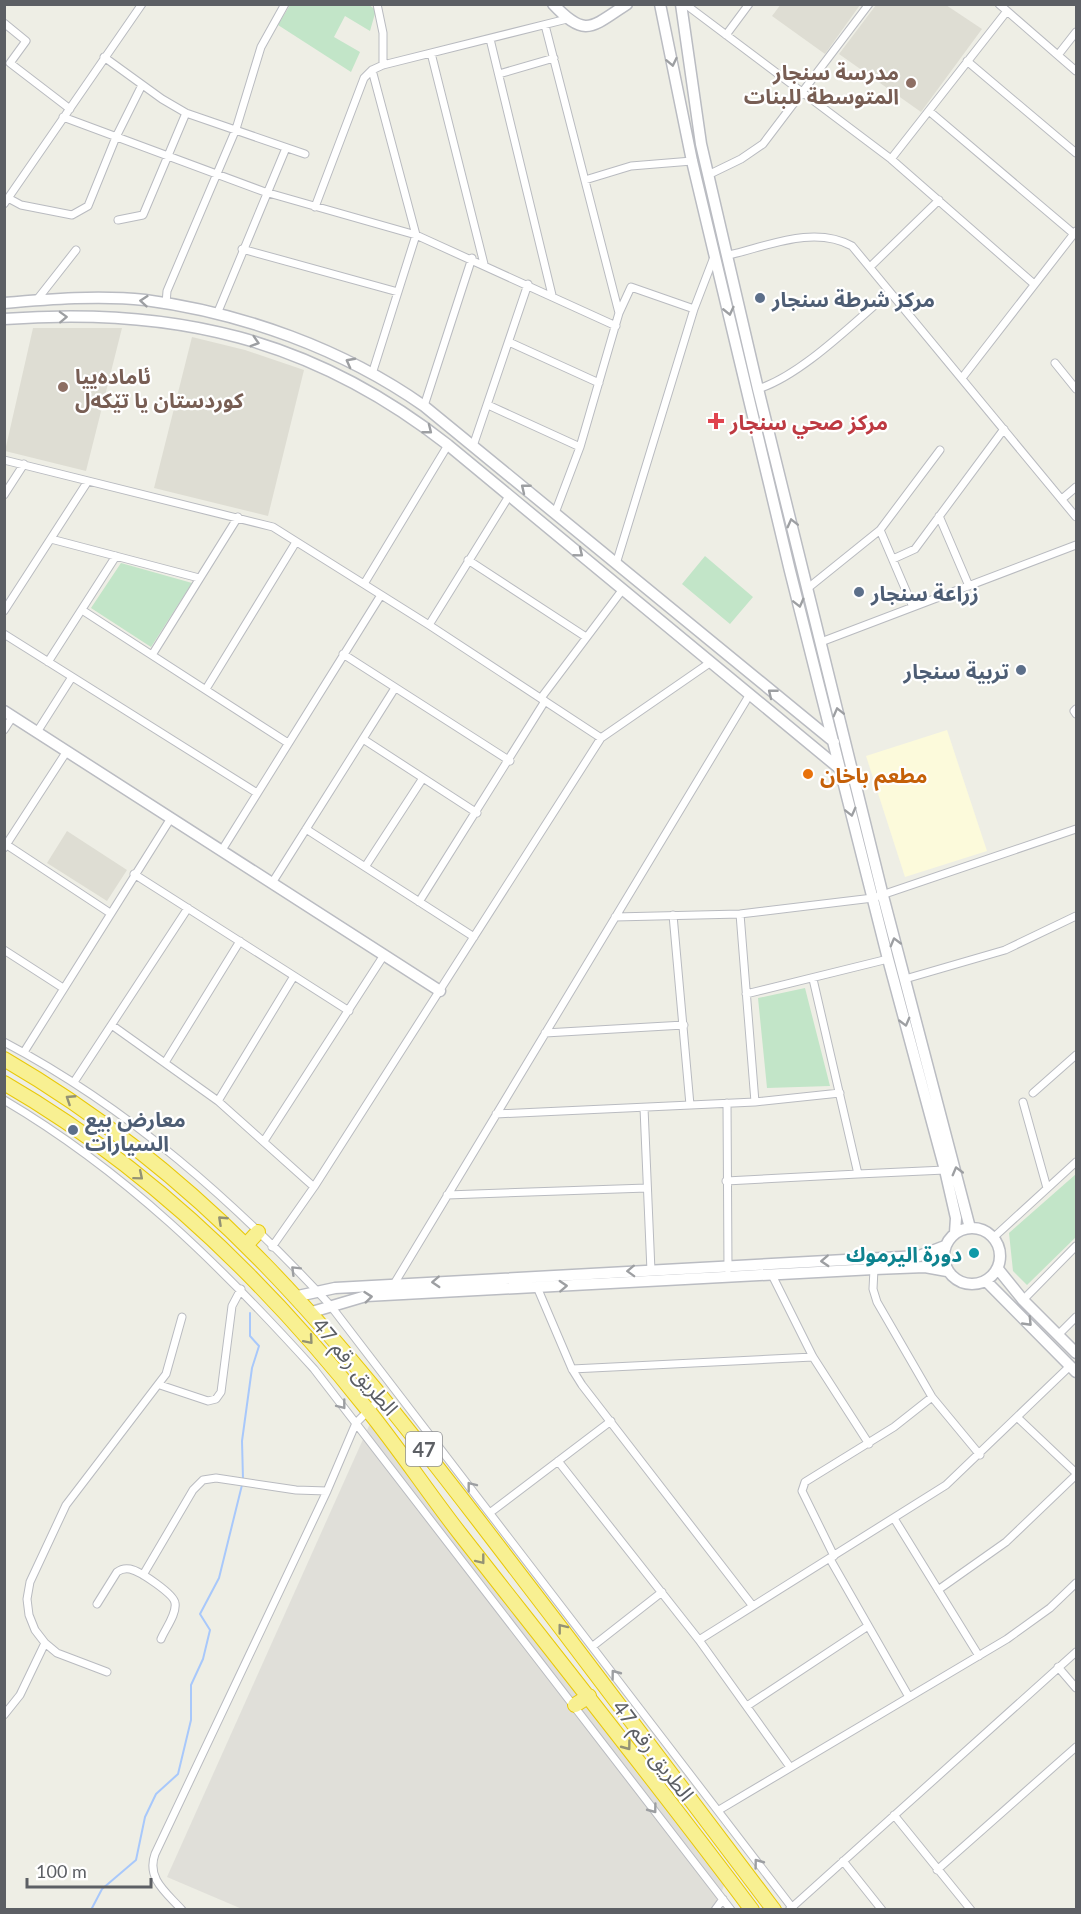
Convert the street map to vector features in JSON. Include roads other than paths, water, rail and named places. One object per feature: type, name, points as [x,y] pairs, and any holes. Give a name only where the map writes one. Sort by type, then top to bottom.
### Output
[{"type":"highway","name":"الطريق رقم 47","points":[[4,1059],[85,1108],[136,1145],[247,1244],[298,1296],[383,1396],[432,1448],[774,1910]]},
{"type":"highway","name":"الطريق رقم 47","points":[[4,1083],[103,1148],[294,1323],[367,1409],[460,1533],[589,1696],[752,1910]]},
{"type":"highway","points":[[247,1244],[258,1232]]},
{"type":"highway","points":[[575,1705],[589,1696]]},
{"type":"highway","points":[[724,1873],[738,1861]]},
{"type":"street","points":[[142,4],[6,201],[72,214],[88,206],[116,137],[142,85]]},
{"type":"street","points":[[164,321],[167,291],[236,129],[261,47],[285,4]]},
{"type":"street","points":[[377,4],[384,33],[383,65]]},
{"type":"street","points":[[554,4],[575,26],[587,26],[627,4]]},
{"type":"street","points":[[660,4],[692,161],[840,769],[905,979],[970,1228]]},
{"type":"street","points":[[683,4],[891,159],[1034,284]]},
{"type":"street","points":[[683,4],[701,144],[729,255],[758,388],[846,743],[878,897],[888,959],[956,1218],[955,1233],[945,1246],[943,1255],[947,1272]]},
{"type":"street","points":[[726,35],[748,4]]},
{"type":"street","points":[[708,175],[741,159],[763,144],[804,93],[868,4]]},
{"type":"street","points":[[999,4],[1077,71]]},
{"type":"street","points":[[891,159],[1007,11]]},
{"type":"street","points":[[315,207],[364,78],[372,70],[383,65],[567,19]]},
{"type":"street","points":[[4,23],[26,41],[9,63],[70,109]]},
{"type":"street","points":[[545,25],[619,314]]},
{"type":"street","points":[[1058,55],[1077,32]]},
{"type":"street","points":[[490,39],[552,295]]},
{"type":"street","points":[[431,53],[484,264]]},
{"type":"street","points":[[104,57],[186,113],[305,154]]},
{"type":"street","points":[[499,74],[554,58]]},
{"type":"street","points":[[967,62],[1077,153]]},
{"type":"street","points":[[372,70],[416,235],[372,374]]},
{"type":"street","points":[[929,111],[1075,232],[962,378]]},
{"type":"street","points":[[118,220],[143,215],[186,113]]},
{"type":"street","points":[[63,117],[167,158],[265,192],[416,235],[472,258],[616,326]]},
{"type":"street","points":[[217,314],[265,192],[286,148]]},
{"type":"street","points":[[585,180],[631,166],[692,161]]},
{"type":"street","points":[[870,267],[939,200]]},
{"type":"street","points":[[729,255],[804,237],[841,240],[852,246],[1077,517]]},
{"type":"street","points":[[242,249],[398,292]]},
{"type":"street","points":[[36,301],[76,250]]},
{"type":"street","points":[[616,564],[694,309],[715,254]]},
{"type":"street","points":[[424,406],[472,258]]},
{"type":"street","points":[[473,446],[528,284]]},
{"type":"street","points":[[555,513],[580,447],[619,314],[631,287],[694,309]]},
{"type":"street","points":[[758,388],[775,383],[796,369],[890,292]]},
{"type":"street","points":[[4,303],[144,300],[166,304],[217,314],[311,345],[372,374],[424,406],[802,717],[834,742],[846,743]]},
{"type":"street","points":[[4,320],[72,316],[164,321],[212,329],[307,360],[350,379],[408,414],[448,445],[840,769]]},
{"type":"street","points":[[509,342],[599,383]]},
{"type":"street","points":[[1055,363],[1077,389]]},
{"type":"street","points":[[488,405],[580,447]]},
{"type":"street","points":[[893,559],[915,549],[1004,429]]},
{"type":"street","points":[[364,584],[448,445]]},
{"type":"street","points":[[808,588],[880,530],[940,450]]},
{"type":"street","points":[[4,460],[268,526],[429,625],[600,738]]},
{"type":"street","points":[[4,495],[24,464]]},
{"type":"street","points":[[4,611],[88,481]]},
{"type":"street","points":[[1062,499],[1077,487]]},
{"type":"street","points":[[429,625],[509,496]]},
{"type":"street","points":[[939,516],[969,586]]},
{"type":"street","points":[[152,655],[238,517]]},
{"type":"street","points":[[880,530],[913,607]]},
{"type":"street","points":[[51,539],[199,578]]},
{"type":"street","points":[[206,689],[296,542]]},
{"type":"street","points":[[821,642],[1077,545]]},
{"type":"street","points":[[48,662],[116,556]]},
{"type":"street","points":[[468,560],[586,637]]},
{"type":"street","points":[[419,902],[510,761],[543,699],[586,637],[623,590]]},
{"type":"street","points":[[222,850],[381,595]]},
{"type":"street","points":[[82,610],[288,743]]},
{"type":"street","points":[[4,634],[257,793]]},
{"type":"street","points":[[343,654],[510,761]]},
{"type":"street","points":[[272,1247],[314,1187],[600,738],[711,662]]},
{"type":"street","points":[[37,732],[72,677]]},
{"type":"street","points":[[272,883],[395,687]]},
{"type":"street","points":[[394,1284],[750,694]]},
{"type":"street","points":[[1077,709],[1074,711],[1077,714]]},
{"type":"street","points":[[4,730],[9,713],[440,991]]},
{"type":"street","points":[[793,729],[802,717]]},
{"type":"street","points":[[363,739],[477,813]]},
{"type":"street","points":[[67,751],[6,847],[110,913]]},
{"type":"street","points":[[365,867],[423,778]]},
{"type":"street","points":[[24,1052],[171,818]]},
{"type":"street","points":[[306,829],[474,937]]},
{"type":"street","points":[[615,917],[740,914],[878,897],[1077,829]]},
{"type":"street","points":[[134,874],[349,1011]]},
{"type":"street","points":[[74,1082],[113,1026],[188,908]]},
{"type":"street","points":[[740,914],[755,1102]]},
{"type":"street","points":[[673,915],[690,1105]]},
{"type":"street","points":[[905,979],[1005,950],[1077,916]]},
{"type":"street","points":[[166,1061],[240,941]]},
{"type":"street","points":[[4,950],[63,988]]},
{"type":"street","points":[[264,1141],[384,955]]},
{"type":"street","points":[[746,994],[888,959]]},
{"type":"street","points":[[218,1101],[294,976]]},
{"type":"street","points":[[813,979],[858,1174]]},
{"type":"street","points":[[545,1034],[684,1025]]},
{"type":"street","points":[[113,1026],[166,1061],[218,1101],[314,1187]]},
{"type":"street","points":[[4,1042],[74,1082],[170,1152],[258,1232],[330,1305],[432,1448],[491,1512],[792,1909],[1077,1652]]},
{"type":"street","points":[[1033,1094],[1077,1055]]},
{"type":"street","points":[[496,1114],[755,1102],[840,1093]]},
{"type":"street","points":[[4,1100],[82,1150],[147,1202],[206,1244],[241,1289],[314,1369],[356,1422],[731,1910]]},
{"type":"street","points":[[1023,1102],[1047,1188]]},
{"type":"street","points":[[726,1103],[728,1278]]},
{"type":"street","points":[[644,1108],[651,1271]]},
{"type":"street","points":[[993,1238],[1077,1162]]},
{"type":"street","points":[[726,1181],[945,1170]]},
{"type":"street","points":[[447,1195],[647,1188]]},
{"type":"street","points":[[955,1233],[970,1228],[979,1229],[993,1238],[999,1250],[998,1269],[1023,1300],[1077,1353]]},
{"type":"street","points":[[298,1296],[317,1291],[394,1284],[920,1256],[945,1246]]},
{"type":"street","points":[[1023,1300],[1077,1246]]},
{"type":"street","points":[[312,1312],[366,1296],[874,1269],[925,1268],[947,1272],[960,1283],[969,1285],[986,1281],[998,1269]]},
{"type":"street","points":[[874,1269],[873,1289],[877,1302],[932,1397],[980,1455]]},
{"type":"street","points":[[772,1275],[813,1358],[869,1444]]},
{"type":"street","points":[[699,1640],[752,1605],[895,1520],[946,1485],[1073,1369],[986,1281]]},
{"type":"street","points":[[537,1287],[572,1369],[752,1605]]},
{"type":"street","points":[[159,1385],[208,1401],[216,1399],[221,1392],[232,1306],[241,1289]]},
{"type":"street","points":[[107,1672],[57,1653],[45,1643],[29,1615],[27,1599],[30,1582],[66,1505],[159,1385],[171,1362],[182,1317]]},
{"type":"street","points":[[1058,1335],[1077,1317]]},
{"type":"street","points":[[572,1369],[813,1358]]},
{"type":"street","points":[[182,1910],[155,1879],[152,1863],[327,1491],[356,1422],[383,1396]]},
{"type":"street","points":[[909,1697],[832,1558],[802,1487],[809,1480],[869,1444],[932,1397]]},
{"type":"street","points":[[939,1590],[1006,1542],[1077,1474],[1018,1418]]},
{"type":"street","points":[[491,1512],[611,1420]]},
{"type":"street","points":[[558,1461],[699,1640],[790,1767]]},
{"type":"street","points":[[143,1575],[193,1490],[203,1480],[216,1478],[296,1490],[327,1491]]},
{"type":"street","points":[[895,1520],[979,1656]]},
{"type":"street","points":[[97,1604],[117,1572],[129,1568],[143,1575],[173,1596],[176,1602],[176,1609],[161,1639]]},
{"type":"street","points":[[719,1810],[979,1656],[1035,1620],[1077,1583]]},
{"type":"street","points":[[593,1646],[662,1592]]},
{"type":"street","points":[[747,1706],[868,1626]]},
{"type":"street","points":[[4,1715],[20,1695],[45,1643]]},
{"type":"street","points":[[1058,1667],[1077,1688]]},
{"type":"street","points":[[937,1870],[1077,1747]]},
{"type":"street","points":[[894,1815],[971,1910]]},
{"type":"street","points":[[843,1861],[882,1910]]},
{"type":"street","points":[[715,1910],[723,1899]]},
{"type":"waterway","points":[[243,1479],[242,1441],[252,1368],[259,1346],[250,1336],[250,1313]]},
{"type":"waterway","points":[[91,1910],[102,1889],[136,1860],[145,1817],[156,1794],[178,1774],[191,1720],[191,1685],[203,1659],[210,1630],[200,1614],[219,1578],[242,1485]]},
{"type":"place","name":"مدرسة سنجار المتوسطة للبنات","points":[[911,83]]},
{"type":"place","name":"مركز شرطة سنجار","points":[[760,298]]},
{"type":"place","name":"ئامادەییا کوردستان یا تێکەل","points":[[63,387]]},
{"type":"place","name":"مركز صحي سنجار","points":[[716,421]]},
{"type":"place","name":"زراعة سنجار","points":[[859,592]]},
{"type":"place","name":"تربية سنجار","points":[[1021,670]]},
{"type":"place","name":"مطعم باخان","points":[[808,774]]},
{"type":"place","name":"معارض بيع السيارات","points":[[73,1130]]},
{"type":"place","name":"دورة اليرموك","points":[[974,1253]]}]
